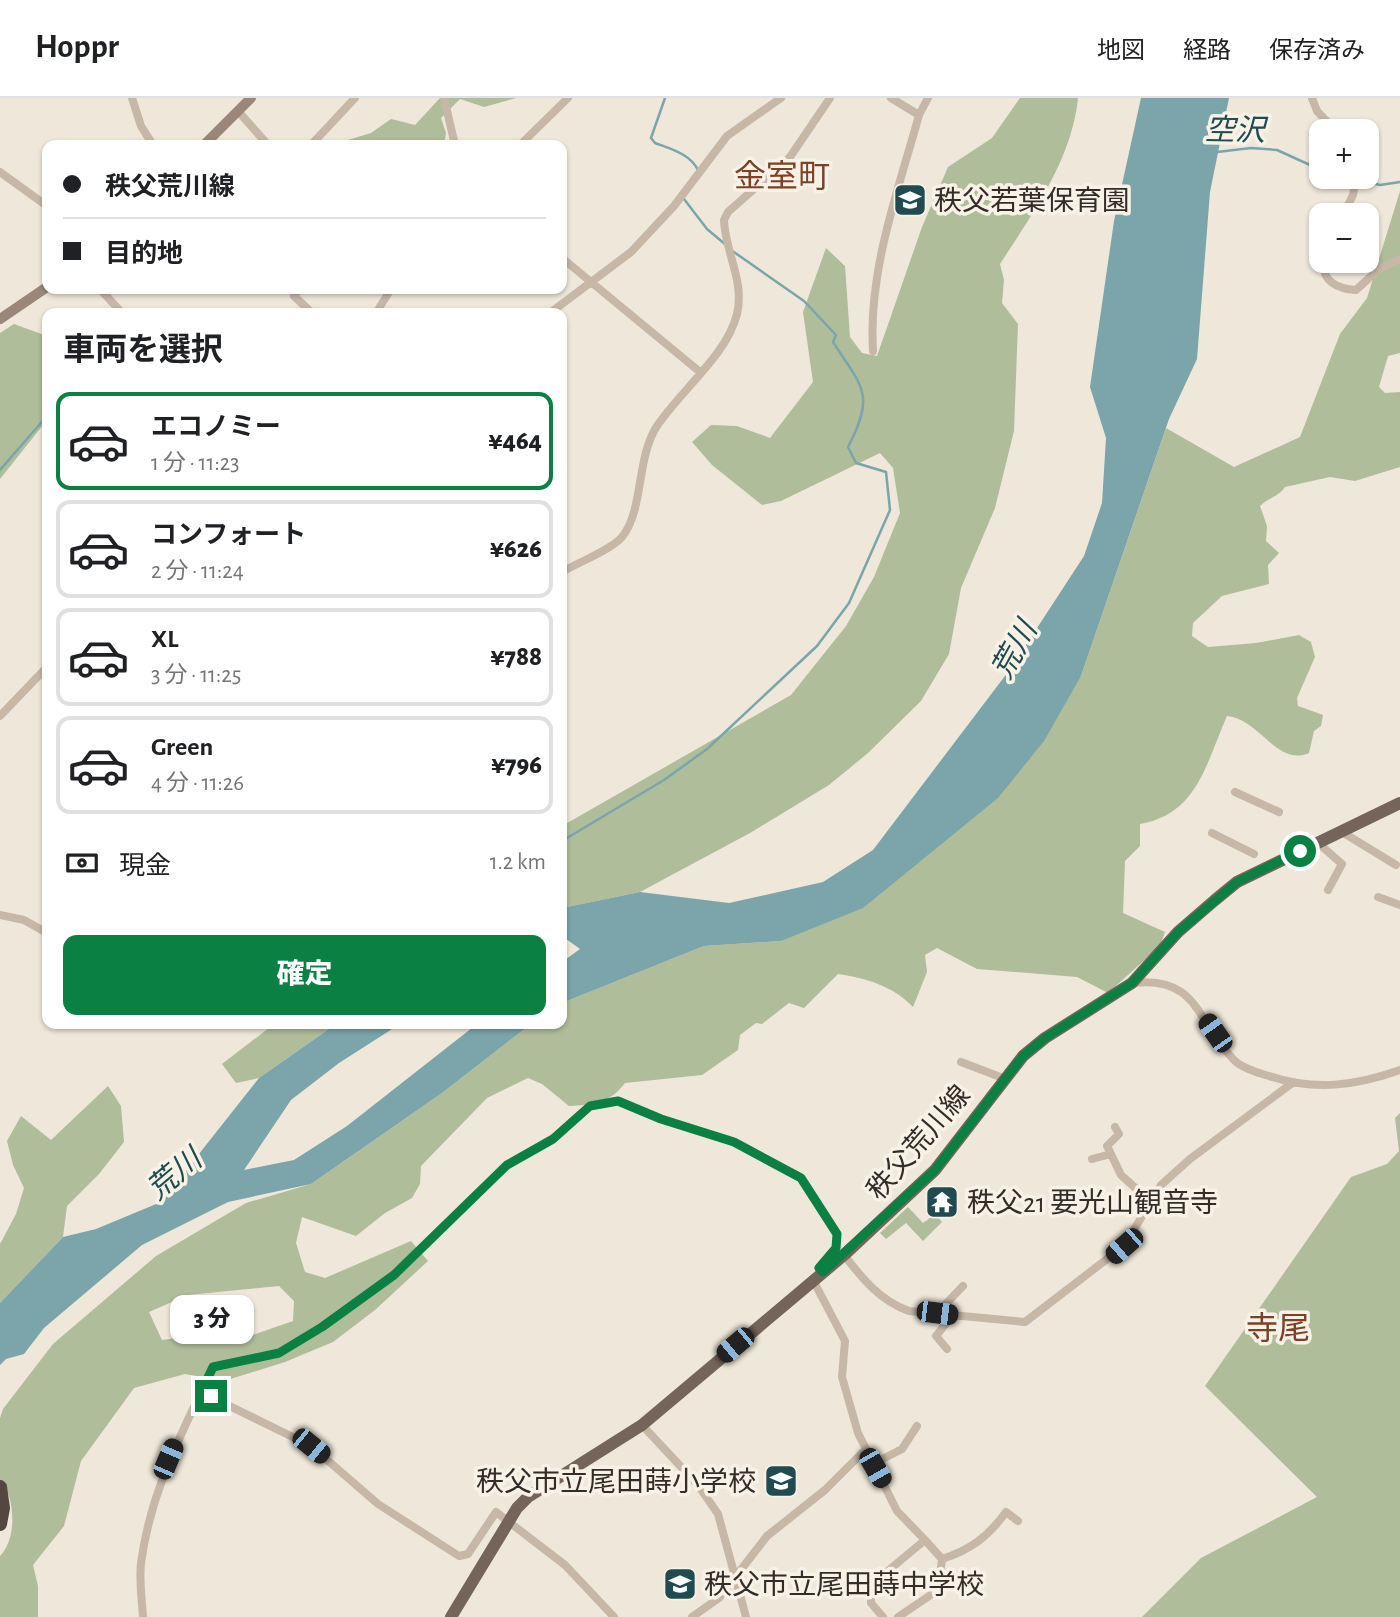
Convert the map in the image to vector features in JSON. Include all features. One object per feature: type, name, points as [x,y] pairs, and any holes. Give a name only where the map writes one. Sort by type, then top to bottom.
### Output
[{"type":"highway","points":[[0,1524],[1,1491]]},
{"type":"main road","name":"秩父荒川線","points":[[451,1617],[508,1520],[528,1497],[642,1425],[844,1255],[935,1170],[1003,1078],[1045,1038],[1132,983],[1178,932],[1237,882],[1400,803]]},
{"type":"street","points":[[132,98],[141,126],[150,140]]},
{"type":"street","points":[[209,140],[251,98]]},
{"type":"street","points":[[316,140],[355,98]]},
{"type":"street","points":[[444,98],[454,140]]},
{"type":"street","points":[[525,140],[568,98]]},
{"type":"street","points":[[557,308],[631,252],[667,215],[727,136],[781,98]]},
{"type":"street","points":[[567,569],[620,540],[629,526],[644,458],[656,427],[724,343],[737,313],[740,295],[723,220],[728,212],[790,157],[830,98]]},
{"type":"street","points":[[891,98],[919,115]]},
{"type":"street","points":[[873,351],[870,312],[889,209],[919,115],[928,98]]},
{"type":"street","points":[[1312,98],[1317,111],[1325,119]]},
{"type":"street","points":[[238,111],[264,140]]},
{"type":"street","points":[[0,172],[42,202]]},
{"type":"street","points":[[1379,270],[1400,258]]},
{"type":"street","points":[[567,262],[700,372]]},
{"type":"street","points":[[1326,273],[1329,281],[1340,289],[1356,290],[1376,273]]},
{"type":"street","points":[[0,319],[42,290]]},
{"type":"street","points":[[105,294],[117,308]]},
{"type":"street","points":[[296,294],[294,296],[307,308]]},
{"type":"street","points":[[0,716],[42,672]]},
{"type":"street","points":[[1235,792],[1279,812]]},
{"type":"street","points":[[1342,832],[1396,866]]},
{"type":"street","points":[[1212,833],[1254,854]]},
{"type":"street","points":[[1318,843],[1342,863],[1328,890]]},
{"type":"street","points":[[1378,897],[1400,905]]},
{"type":"street","points":[[0,915],[24,919],[42,930]]},
{"type":"street","points":[[1132,983],[1152,981],[1177,986],[1236,1062],[1291,1084],[1329,1087],[1374,1079],[1400,1070]]},
{"type":"street","points":[[961,1062],[1003,1078]]},
{"type":"street","points":[[844,1255],[883,1299],[909,1311],[1017,1322],[1032,1318],[1124,1246],[1161,1185],[1190,1159],[1291,1084]]},
{"type":"street","points":[[143,1617],[141,1566],[151,1516],[168,1459],[212,1368],[217,1364],[279,1353],[381,1287],[507,1165],[553,1139],[590,1106],[618,1101],[661,1119],[696,1127],[734,1142],[801,1178],[837,1234],[836,1248],[819,1268],[818,1276],[845,1341],[842,1377],[866,1449],[897,1511],[942,1559],[938,1590],[898,1617]]},
{"type":"street","points":[[1115,1127],[1119,1134],[1107,1146],[1121,1175],[1151,1202]]},
{"type":"street","points":[[1092,1160],[1111,1154]]},
{"type":"street","points":[[937,1313],[963,1286]]},
{"type":"street","points":[[947,1349],[936,1336],[953,1315]]},
{"type":"street","points":[[201,1392],[311,1446],[378,1504],[459,1556],[468,1554],[496,1512],[565,1565],[614,1617]]},
{"type":"street","points":[[642,1425],[698,1485],[719,1514],[746,1617]]},
{"type":"street","points":[[873,1464],[902,1449],[917,1426]]},
{"type":"street","points":[[692,1617],[719,1598],[767,1536],[825,1490],[866,1449]]},
{"type":"street","points":[[942,1559],[967,1551],[992,1531],[1006,1512],[1018,1521]]},
{"type":"street","points":[[883,1617],[871,1603],[871,1585],[925,1540]]},
{"type":"green space","points":[[440,98],[516,98],[484,107],[460,99],[441,118],[446,133],[445,140],[348,140],[371,133],[391,119],[415,125]]},
{"type":"green space","points":[[1020,98],[1078,98],[1068,142],[1059,164],[1038,205],[1000,264],[1004,280],[1002,303],[1018,324],[1014,431],[995,508],[961,588],[949,654],[921,701],[868,753],[829,785],[750,833],[640,892],[567,907],[567,823],[791,695],[846,626],[874,577],[900,513],[893,468],[880,453],[781,501],[762,505],[712,465],[692,442],[711,425],[737,426],[770,438],[813,382],[803,312],[826,248],[845,266],[850,337],[862,353],[877,356],[922,227],[948,167],[992,138]]},
{"type":"green space","points":[[1400,191],[1400,353],[1388,356],[1379,387],[1385,393],[1400,392],[1400,467],[1355,481],[1330,477],[1285,487],[1263,503],[1260,506],[1267,526],[1266,541],[1279,553],[1268,565],[1269,584],[1222,596],[1193,623],[1192,636],[1208,647],[1256,643],[1299,635],[1311,642],[1315,657],[1297,698],[1298,706],[1323,715],[1321,726],[1314,731],[1309,753],[1298,756],[1287,754],[1249,725],[1227,716],[1206,768],[1187,798],[1175,810],[1140,824],[1140,846],[1125,861],[1123,913],[1165,932],[1160,946],[1108,993],[1077,977],[977,969],[937,948],[925,955],[927,972],[913,1007],[878,984],[838,974],[804,1008],[789,1003],[762,1024],[756,1023],[740,1035],[738,1050],[702,1075],[625,1083],[607,1099],[586,1105],[569,1106],[542,1084],[528,1078],[487,1098],[421,1166],[420,1184],[412,1198],[385,1213],[356,1236],[302,1217],[296,1243],[305,1272],[325,1278],[411,1241],[428,1261],[375,1310],[333,1342],[285,1362],[224,1381],[185,1374],[134,1388],[81,1461],[64,1526],[33,1565],[38,1586],[38,1617],[0,1617],[0,1556],[9,1542],[12,1516],[7,1490],[0,1491],[0,1418],[3,1409],[53,1344],[156,1256],[246,1203],[311,1184],[442,1093],[525,1029],[567,1029],[567,1001],[704,946],[781,941],[1081,676],[1166,428],[1234,467],[1300,437],[1340,334],[1367,298],[1375,273],[1379,273],[1379,259]],"holes":[[[279,1286],[294,1301],[293,1321],[250,1336],[246,1328],[162,1340],[149,1312],[188,1295]]]},
{"type":"green space","points":[[14,324],[42,334],[42,426],[0,479],[0,333]]},
{"type":"green space","points":[[268,1029],[329,1029],[259,1078],[236,1083],[222,1064]]},
{"type":"green space","points":[[108,1086],[121,1106],[124,1142],[99,1174],[67,1206],[63,1237],[0,1303],[0,1244],[16,1214],[24,1188],[13,1165],[7,1141],[21,1116],[51,1140]]},
{"type":"green space","points":[[1400,1113],[1400,1617],[1142,1617],[1201,1558],[1317,1497],[1205,1386],[1351,1177],[1387,1164],[1399,1151],[1395,1118]]},
{"type":"green space","points":[[908,1207],[923,1223],[935,1214],[942,1222],[923,1241],[906,1223],[886,1239],[880,1233]]},
{"type":"water","points":[[1141,98],[1229,98],[1210,192],[1197,359],[1169,419],[1081,676],[1044,741],[998,798],[863,908],[781,941],[704,946],[567,1001],[567,958],[580,949],[567,940],[567,907],[640,892],[729,903],[823,882],[873,850],[1011,668],[1084,556],[1102,503],[1106,438],[1090,387],[1114,221]]},
{"type":"water","points":[[329,1029],[392,1029],[339,1063],[291,1100],[244,1170],[294,1160],[347,1126],[471,1029],[525,1029],[442,1093],[311,1184],[228,1202],[142,1245],[44,1328],[24,1354],[6,1359],[0,1365],[0,1303],[63,1237],[96,1229],[161,1202],[259,1078]]},
{"type":"waterway","points":[[665,98],[651,138],[655,143],[685,156],[698,170]]},
{"type":"waterway","name":"空沢","points":[[1217,152],[1251,148],[1277,150],[1309,165]]},
{"type":"waterway","name":"空沢","points":[[1379,185],[1400,182]]},
{"type":"waterway","points":[[684,199],[707,229],[726,245]]},
{"type":"waterway","points":[[567,838],[664,780],[707,749],[817,646],[849,603],[890,510],[886,472],[856,463],[848,447],[862,415],[862,391],[833,342],[836,335],[804,301],[731,250]]},
{"type":"waterway","points":[[0,470],[42,422]]},
{"type":"place","name":"秩父若葉保育園","points":[[910,200]]},
{"type":"place","name":"秩父21 要光山観音寺","points":[[942,1202]]},
{"type":"place","name":"秩父市立尾田蒔小学校","points":[[781,1481]]},
{"type":"place","name":"秩父市立尾田蒔中学校","points":[[680,1584]]},
{"type":"district","name":"金室町","points":[[782,176]]},
{"type":"district","name":"寺尾","points":[[1278,1328]]},
{"type":"route","points":[[211,1396],[201,1392],[213,1367],[217,1364],[279,1353],[381,1287],[507,1165],[553,1139],[590,1106],[618,1101],[661,1119],[696,1127],[764,1156],[801,1178],[837,1234],[836,1248],[819,1268],[823,1272],[935,1170],[1003,1078],[1023,1056],[1045,1038],[1132,983],[1178,932],[1237,882],[1300,851]]},
{"type":"water label","name":"荒川","points":[[1014,650]]},
{"type":"water label","name":"荒川","points":[[174,1174]]}]
